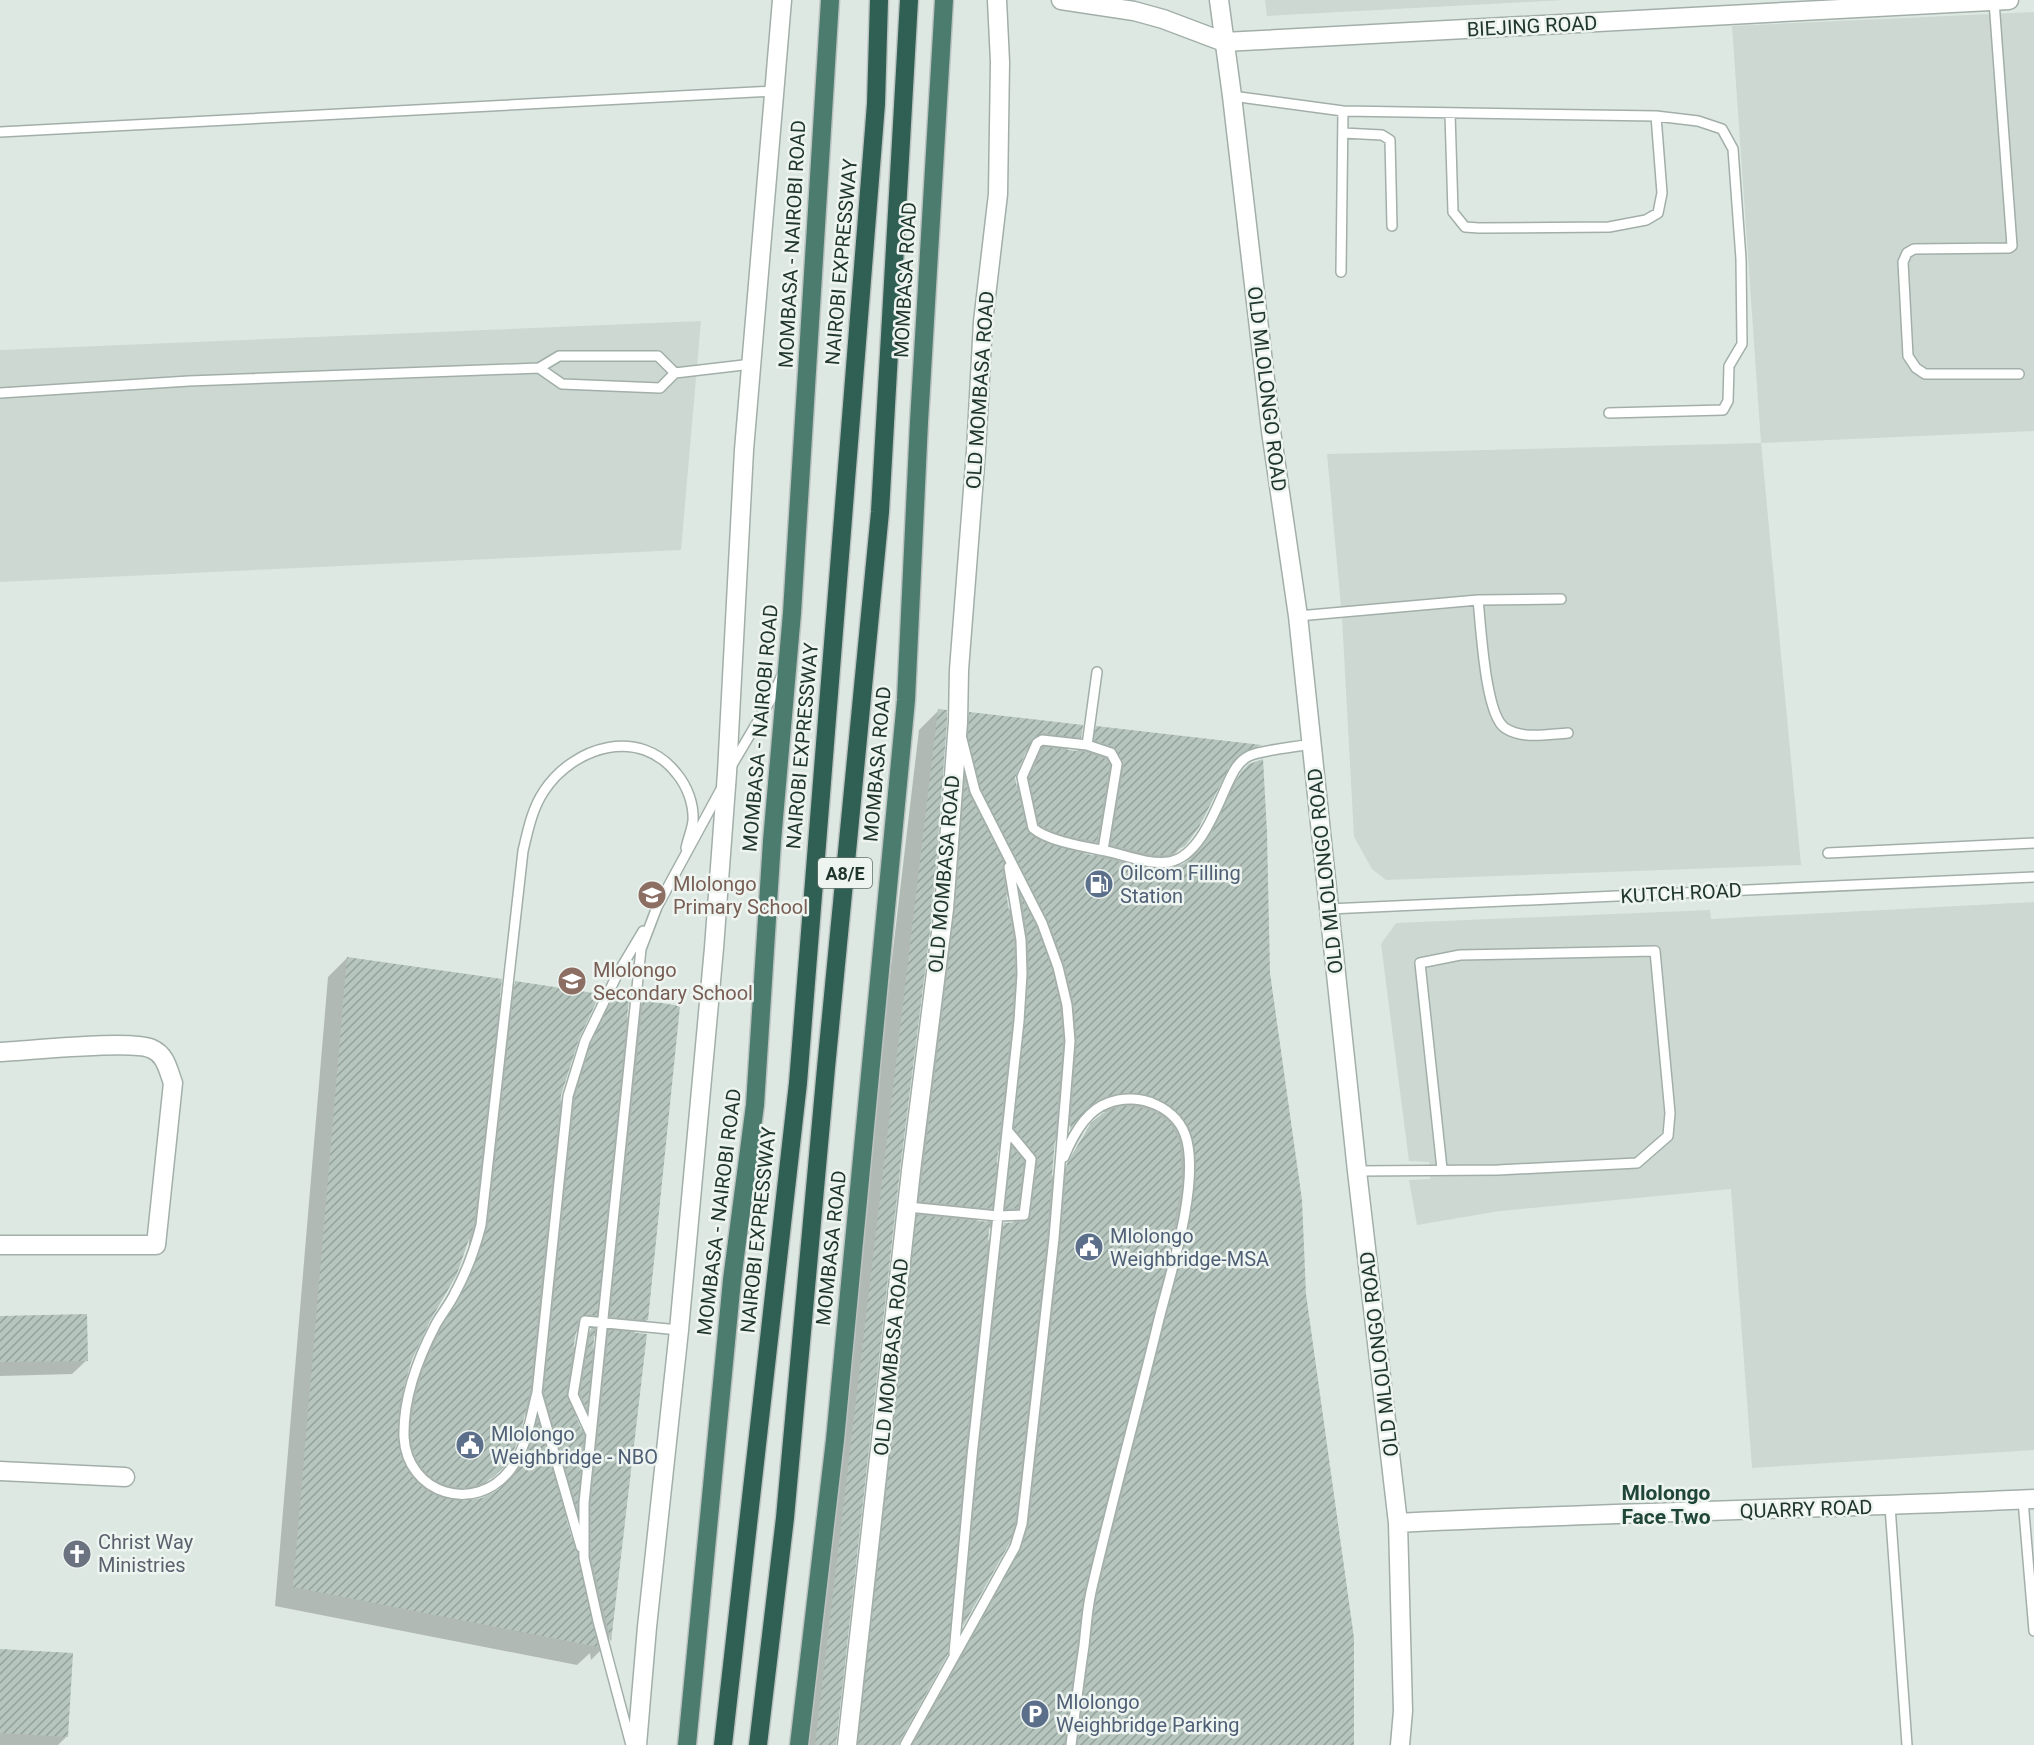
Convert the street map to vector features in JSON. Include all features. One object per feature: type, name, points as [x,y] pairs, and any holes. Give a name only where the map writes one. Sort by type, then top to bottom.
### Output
[{"type":"highway","name":"MOMBASA - NAIROBI ROAD","points":[[687,1745],[732,1280],[755,1105],[772,841],[792,613],[830,0]]},
{"type":"highway","name":"NAIROBI EXPRESSWAY","points":[[723,1745],[798,1083],[876,104],[879,0]]},
{"type":"highway","name":"A8/E","points":[[758,1745],[785,1518],[880,512],[909,0]]},
{"type":"highway","name":"MOMBASA ROAD","points":[[798,1745],[834,1440],[906,700],[919,422],[944,0]]},
{"type":"street","points":[[637,1745],[647,1627],[679,1329],[714,948],[727,773],[744,461],[782,0]]},
{"type":"street","name":"OLD MOMBASA ROAD","points":[[847,1745],[944,909],[983,322],[998,194],[1000,62],[997,0]]},
{"type":"street","name":"BIEJING ROAD","points":[[1061,0],[1134,10],[1224,42],[2001,0]]},
{"type":"street","name":"OLD MLOLONGO ROAD","points":[[1219,0],[1271,431],[1298,616],[1357,1170],[1398,1523],[1403,1711],[1400,1745]]},
{"type":"street","points":[[0,1052],[125,1045],[151,1048],[164,1057],[173,1083],[156,1245],[0,1245]]},
{"type":"street","points":[[0,1471],[125,1477]]},
{"type":"street","name":"QUARRY ROAD","points":[[1398,1523],[2029,1500]]},
{"type":"lane","points":[[2001,0],[2012,246],[2009,248],[1914,249],[1907,253],[1903,262],[1908,356],[1916,368],[1925,374],[2019,374]]},
{"type":"lane","points":[[0,132],[774,91]]},
{"type":"lane","points":[[1232,96],[1343,111],[1656,116],[1698,122],[1722,129],[1733,149],[1741,259],[1742,344],[1741,350],[1729,366],[1728,401],[1723,410],[1609,413]]},
{"type":"lane","points":[[1341,272],[1343,111]]},
{"type":"lane","points":[[1450,113],[1453,212],[1465,227],[1479,228],[1609,226],[1647,220],[1658,213],[1662,193],[1656,116]]},
{"type":"lane","points":[[1343,133],[1382,135],[1390,140],[1392,226]]},
{"type":"lane","points":[[0,393],[189,381],[539,368],[559,356],[658,356],[675,373]]},
{"type":"lane","points":[[539,368],[562,384],[660,388],[675,373],[752,364]]},
{"type":"lane","points":[[1298,616],[1478,600],[1561,599]]},
{"type":"lane","points":[[1478,600],[1489,696],[1494,714],[1504,728],[1527,736],[1568,733]]},
{"type":"lane","points":[[682,862],[693,820],[691,800],[685,783],[673,768],[656,755],[635,747],[619,745],[602,748],[585,754],[568,764],[544,791],[534,810],[523,851],[482,1225],[473,1256],[417,1364],[407,1404],[404,1438],[410,1459],[421,1477],[441,1491],[460,1495],[480,1493],[494,1485],[510,1470],[523,1448],[537,1393],[568,1096],[585,1041],[618,973],[657,907],[682,862],[716,800],[727,773],[771,699],[788,662],[792,613]]},
{"type":"lane","points":[[1087,745],[1097,672]]},
{"type":"lane","points":[[905,1745],[1015,1547],[1022,1524],[1053,1250],[1071,1041],[1067,1005],[1058,967],[1042,923],[975,791],[958,722]]},
{"type":"lane","points":[[1103,850],[1117,764],[1111,753],[1087,745],[1042,740],[1037,743],[1022,777],[1033,828],[1038,832],[1103,850],[1158,862],[1178,859],[1196,844],[1206,830],[1233,773],[1249,756],[1311,744]]},
{"type":"lane","points":[[1828,853],[2034,843]]},
{"type":"lane","points":[[954,1657],[972,1456],[1022,974],[1021,939],[1007,856]]},
{"type":"lane","name":"KUTCH ROAD","points":[[1329,909],[2034,877]]},
{"type":"lane","points":[[584,1558],[584,1503],[641,949],[657,907]]},
{"type":"lane","points":[[1357,1170],[1498,1170],[1637,1163],[1668,1136],[1670,1113],[1655,951],[1460,955],[1420,963],[1442,1169]]},
{"type":"lane","points":[[1060,1167],[1073,1137],[1092,1112],[1103,1104],[1119,1098],[1138,1098],[1158,1105],[1175,1117],[1187,1139],[1190,1165],[1181,1230],[1090,1595],[1071,1745]]},
{"type":"lane","points":[[908,1207],[1024,1215],[1031,1159],[1007,1130]]},
{"type":"lane","points":[[591,1433],[573,1395],[585,1321],[679,1329]]},
{"type":"lane","points":[[537,1393],[584,1558],[631,1745]]},
{"type":"lane","points":[[2029,1500],[2034,1631]]},
{"type":"lane","points":[[1890,1506],[1906,1745]]},
{"type":"lane","points":[[910,1745],[915,1725]]},
{"type":"shaded area","points":[[1265,0],[1564,0],[1267,16]]},
{"type":"shaded area","points":[[2034,12],[2034,431],[1761,443],[1732,26]]},
{"type":"shaded area","points":[[701,321],[681,550],[0,582],[0,350]]},
{"type":"shaded area","points":[[1761,443],[1801,865],[1386,880],[1372,869],[1354,837],[1342,618],[1327,454]]},
{"type":"shaded area","points":[[2034,902],[2034,1450],[1752,1468],[1731,1189],[1500,1211],[1417,1225],[1409,1180],[1430,1179],[1429,1162],[1409,1161],[1381,944],[1396,923],[1710,910],[1711,919]]},
{"type":"building","points":[[938,709],[947,710],[947,721],[933,908],[900,1170],[836,1745],[815,1745]]},
{"type":"building","points":[[969,712],[1083,725],[1081,738],[1043,733],[1031,740],[1015,778],[1027,830],[1036,839],[1055,846],[1144,868],[1171,868],[1183,864],[1194,856],[1211,834],[1241,772],[1249,764],[1263,759],[1270,973],[1302,1200],[1306,1294],[1354,1638],[1354,1745],[1078,1745],[1096,1600],[1188,1231],[1196,1183],[1196,1160],[1189,1126],[1181,1115],[1170,1105],[1146,1094],[1120,1093],[1105,1097],[1088,1107],[1070,1130],[1077,1040],[1074,1004],[1065,965],[1048,920],[981,789],[968,737]]},
{"type":"building","points":[[1096,726],[1262,745],[1246,750],[1233,760],[1199,827],[1185,846],[1168,855],[1154,855],[1111,845],[1124,764],[1114,747],[1094,740]]},
{"type":"building","points":[[1044,747],[1086,752],[1106,759],[1110,765],[1097,842],[1059,834],[1039,824],[1029,778]]},
{"type":"building","points":[[965,779],[969,794],[1004,863],[1002,868],[1014,941],[1015,974],[1012,1020],[992,1209],[919,1201],[955,910]]},
{"type":"building","points":[[1021,896],[1036,926],[1052,969],[1060,1006],[1063,1041],[1047,1237],[1015,1523],[1009,1544],[963,1626],[1004,1223],[1024,1222],[1030,1218],[1038,1160],[1014,1128],[1029,974],[1028,939]]},
{"type":"building","points":[[347,957],[502,979],[474,1224],[457,1274],[430,1321],[411,1362],[399,1406],[397,1438],[402,1460],[412,1477],[425,1490],[442,1498],[463,1501],[482,1498],[498,1490],[515,1475],[527,1455],[538,1420],[577,1552],[598,1647],[293,1587]]},
{"type":"building","points":[[515,981],[600,994],[579,1039],[561,1095],[530,1392],[521,1431],[505,1466],[492,1478],[477,1485],[462,1488],[433,1479],[422,1468],[414,1454],[411,1423],[424,1367],[442,1327],[469,1279],[488,1227]]},
{"type":"building","points":[[614,996],[629,998],[597,1315],[583,1315],[578,1319],[566,1394],[584,1435],[577,1509],[544,1392],[575,1097],[591,1043]]},
{"type":"building","points":[[643,1000],[680,1006],[648,1320],[610,1317]]},
{"type":"building","points":[[1121,1106],[1153,1111],[1171,1124],[1180,1143],[1182,1182],[1169,1253],[1084,1591],[1064,1745],[913,1745],[1021,1549],[1029,1525],[1061,1239],[1067,1163],[1091,1123],[1103,1113]]},
{"type":"building","points":[[1012,1147],[1024,1161],[1018,1208],[1005,1209]]},
{"type":"building","points":[[917,1215],[990,1222],[965,1455],[948,1654],[898,1745],[858,1745]]},
{"type":"building","points":[[87,1314],[88,1361],[0,1362],[0,1316]]},
{"type":"building","points":[[591,1328],[595,1329],[587,1409],[580,1394]]},
{"type":"building","points":[[609,1330],[647,1334],[611,1642],[591,1557],[591,1503]]},
{"type":"building","points":[[0,1649],[73,1653],[68,1737],[0,1733]]},
{"type":"place","name":"Oilcom Filling Station","points":[[1099,884]]},
{"type":"place","name":"Mlolongo Primary School","points":[[652,895]]},
{"type":"place","name":"Mlolongo Secondary School","points":[[572,981]]},
{"type":"place","name":"Mlolongo Weighbridge-MSA","points":[[1089,1247]]},
{"type":"place","name":"Mlolongo Weighbridge - NBO","points":[[470,1445]]},
{"type":"place","name":"Christ Way Ministries","points":[[77,1554]]},
{"type":"place","name":"Mlolongo Weighbridge Parking","points":[[1035,1714]]},
{"type":"district","name":"Mlolongo Face Two","points":[[1666,1505]]}]
